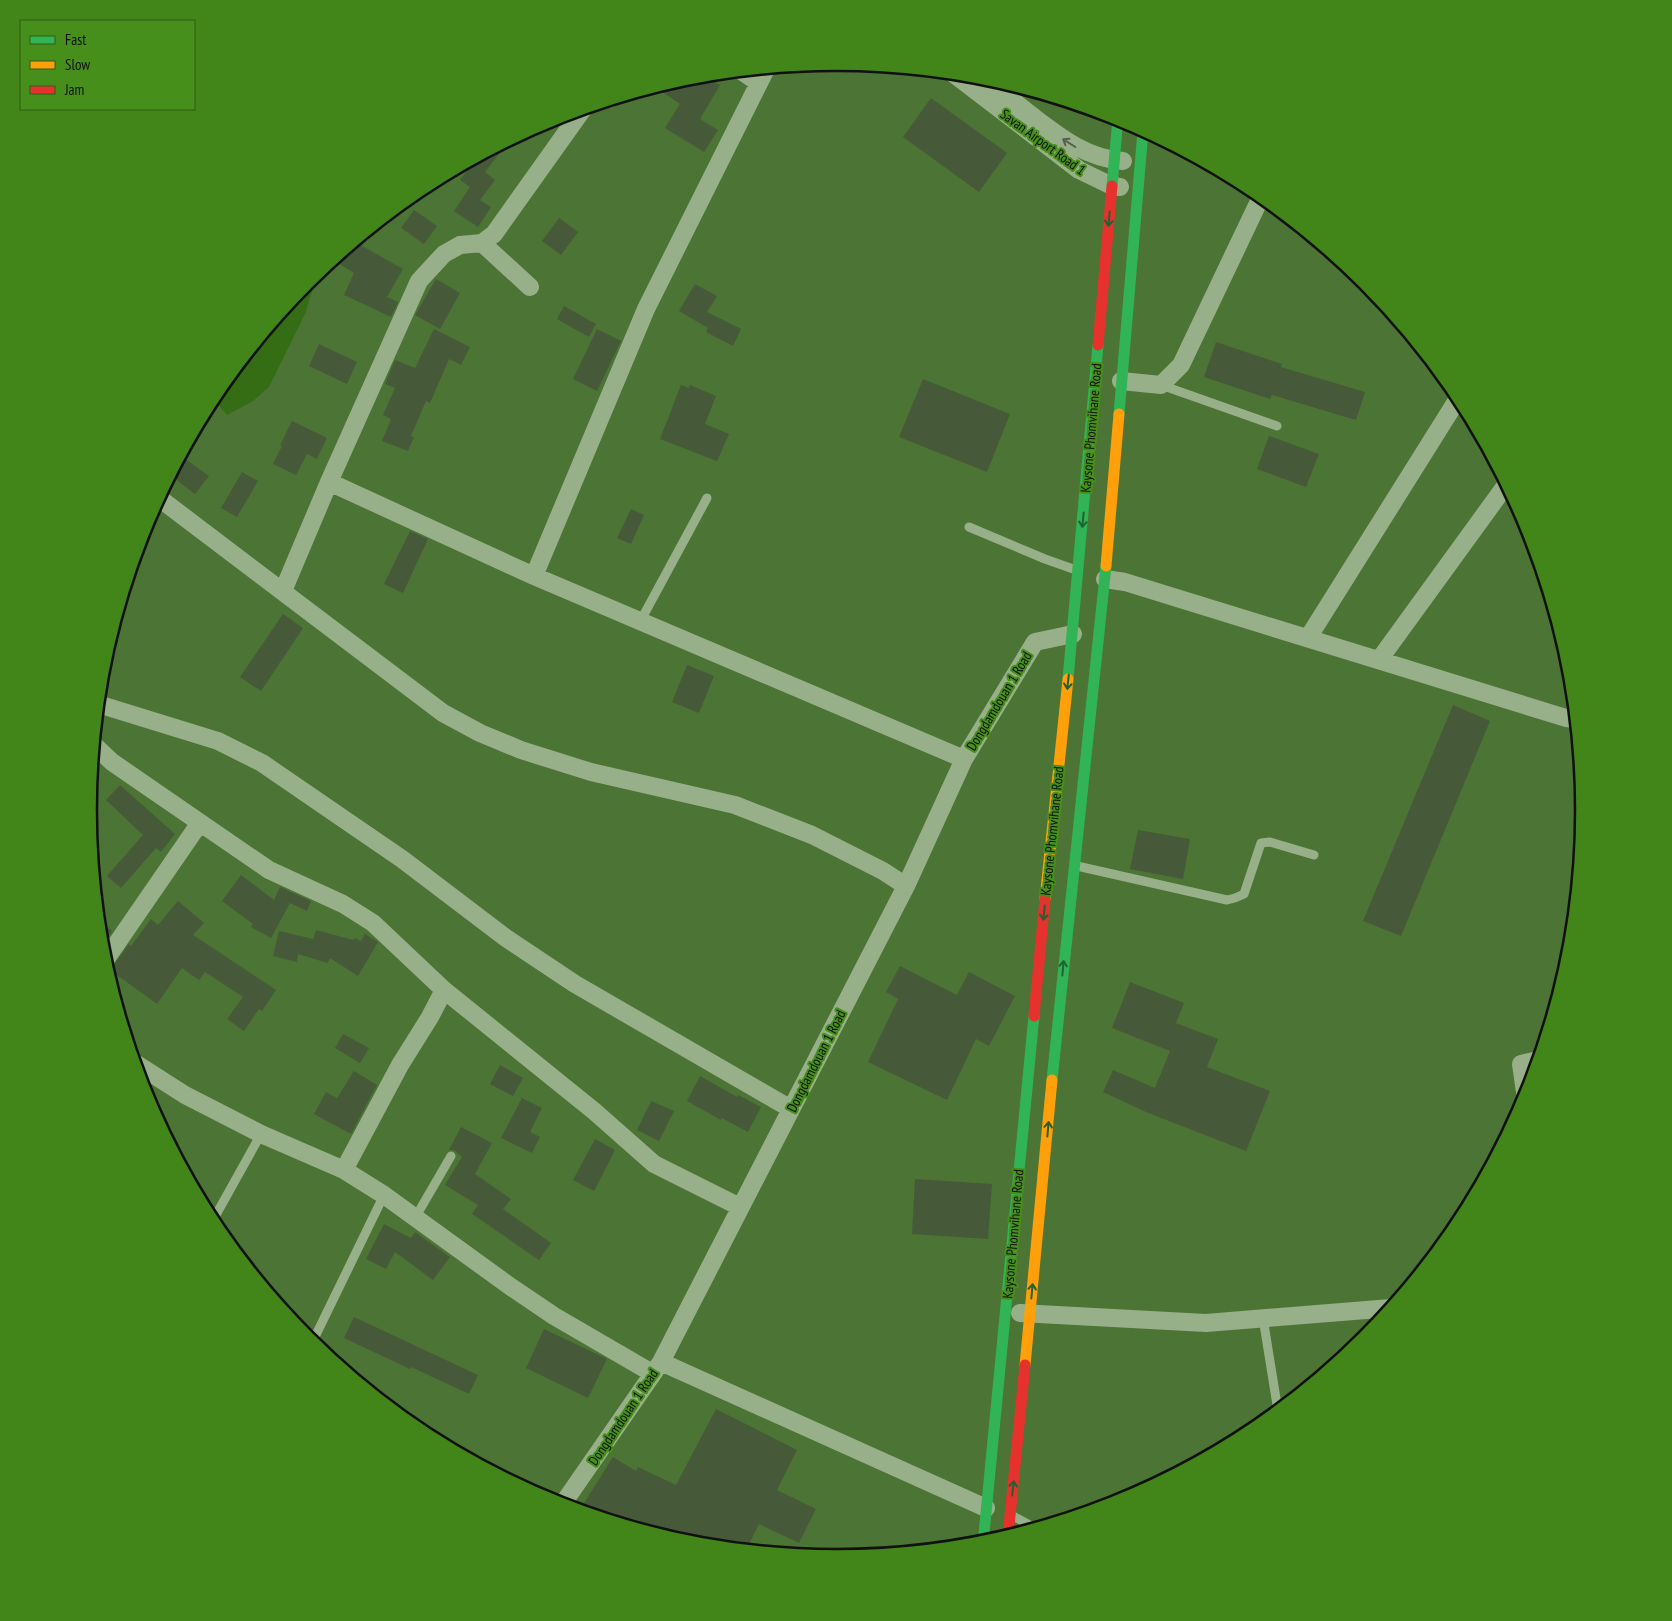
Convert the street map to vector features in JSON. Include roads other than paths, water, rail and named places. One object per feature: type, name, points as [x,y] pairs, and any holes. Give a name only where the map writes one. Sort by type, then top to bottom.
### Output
[{"type":"highway","name":"Kaysone Phomvihane Road","points":[[984,1535],[1041,939],[1073,634],[1117,127]]},
{"type":"highway","name":"Kaysone Phomvihane Road","points":[[1009,1529],[1074,865],[1105,579],[1142,138]]},
{"type":"street","points":[[534,576],[646,309],[763,76]]},
{"type":"street","name":"Savan Airport Road 1","points":[[965,83],[1062,159],[1079,170],[1112,186],[1138,189]]},
{"type":"street","name":"Savan Airport Road 1","points":[[998,89],[1069,144],[1114,160],[1140,162]]},
{"type":"street","points":[[283,591],[329,482],[419,281],[444,254],[460,245],[482,243],[494,234],[576,119]]},
{"type":"street","points":[[1121,381],[1161,385],[1181,365],[1259,204]]},
{"type":"street","points":[[482,243],[530,287]]},
{"type":"street","points":[[1308,638],[1454,405]]},
{"type":"street","points":[[329,482],[534,576],[964,759]]},
{"type":"street","points":[[1379,660],[1502,491]]},
{"type":"street","points":[[165,502],[436,707],[480,733],[521,750],[591,772],[735,805],[812,835],[883,871],[906,886]]},
{"type":"street","points":[[1105,579],[1125,582],[1569,718]]},
{"type":"street","name":"Dongdamdouan 1 Road","points":[[566,1498],[656,1367],[906,886],[964,759],[1035,642],[1073,634]]},
{"type":"street","points":[[104,706],[218,741],[262,763],[402,859],[506,938],[567,979],[791,1109]]},
{"type":"street","points":[[99,750],[112,762],[199,824],[269,870],[344,904],[373,924],[444,990],[594,1111],[654,1164],[740,1208]]},
{"type":"street","points":[[111,952],[199,824]]},
{"type":"street","points":[[344,1170],[400,1065],[430,1017],[444,990]]},
{"type":"street","points":[[1523,1081],[1521,1064],[1531,1062]]},
{"type":"street","points":[[144,1070],[184,1095],[261,1134],[344,1170],[384,1195],[554,1316],[656,1367],[986,1508]]},
{"type":"street","points":[[1005,1312],[1206,1323],[1382,1309]]},
{"type":"lane","points":[[1161,385],[1278,426]]},
{"type":"lane","points":[[641,620],[707,498]]},
{"type":"lane","points":[[969,527],[1078,571]]},
{"type":"lane","points":[[1074,865],[1227,900],[1244,894],[1261,843],[1270,842],[1314,855]]},
{"type":"lane","points":[[217,1214],[261,1134]]},
{"type":"lane","points":[[416,1218],[451,1156]]},
{"type":"lane","points":[[316,1335],[384,1195]]},
{"type":"lane","points":[[1263,1318],[1277,1404]]},
{"type":"lane","points":[[1010,1514],[1029,1524]]}]
